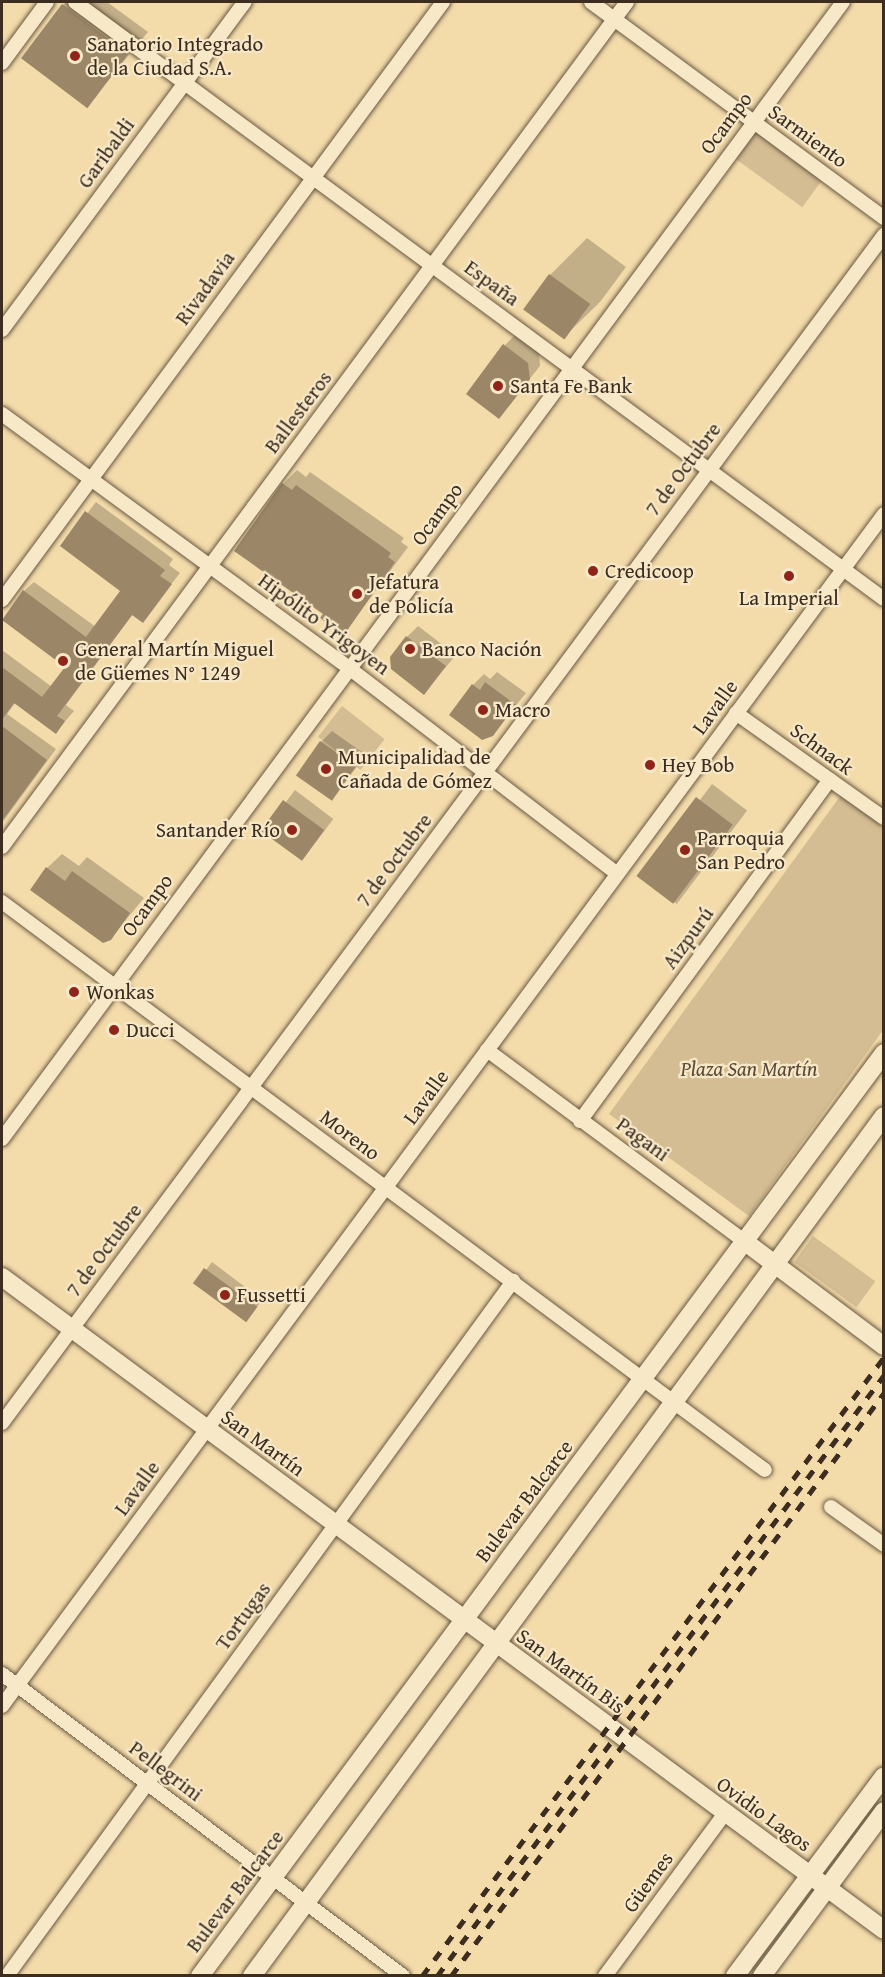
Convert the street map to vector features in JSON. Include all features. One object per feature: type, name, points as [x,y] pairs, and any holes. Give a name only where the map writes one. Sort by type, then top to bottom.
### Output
[{"type":"main road","name":"Bulevar Balcarce","points":[[200,1976],[884,1053]]},
{"type":"main road","points":[[252,1976],[884,1116]]},
{"type":"main road","name":"Pagani","points":[[744,1241],[884,1346]]},
{"type":"main road","name":"San Martín","points":[[2,1277],[497,1645]]},
{"type":"main road","name":"San Martín Bis","points":[[497,1645],[617,1734]]},
{"type":"main road","name":"Ovidio Lagos","points":[[617,1734],[884,1930]]},
{"type":"main road","points":[[735,1976],[884,1776]]},
{"type":"main road","points":[[762,1976],[884,1811]]},
{"type":"street","points":[[2,63],[47,2]]},
{"type":"street","name":"España","points":[[75,2],[884,599]]},
{"type":"street","name":"Garibaldi","points":[[2,330],[245,2]]},
{"type":"street","name":"Rivadavia","points":[[2,600],[443,2]]},
{"type":"street","name":"Sarmiento","points":[[591,2],[884,218]]},
{"type":"street","name":"Ballesteros","points":[[2,847],[627,2]]},
{"type":"street","name":"Ocampo","points":[[2,1139],[570,368],[843,2]]},
{"type":"street","name":"7 de Octubre","points":[[2,1423],[884,235]]},
{"type":"street","name":"Hipólito Yrigoyen","points":[[2,414],[349,668],[617,874]]},
{"type":"street","name":"Lavalle","points":[[2,1706],[884,514]]},
{"type":"street","name":"Schnack","points":[[736,713],[884,818]]},
{"type":"street","name":"Aizpurú","points":[[580,1121],[830,780]]},
{"type":"street","name":"Moreno","points":[[2,902],[765,1470]]},
{"type":"street","name":"Pagani","points":[[487,1050],[744,1241]]},
{"type":"street","name":"Tortugas","points":[[7,1976],[513,1281]]},
{"type":"street","points":[[831,1507],[884,1545]]},
{"type":"street","name":"Pellegrini","points":[[2,1674],[403,1976]]},
{"type":"street","name":"Güemes","points":[[605,1976],[725,1813]]},
{"type":"green space","points":[[753,122],[826,175],[802,207],[729,154]]},
{"type":"green space","points":[[342,706],[385,739],[361,770],[318,737]]},
{"type":"green space","name":"Plaza San Martín","points":[[841,795],[883,826],[883,1030],[749,1216],[609,1114]]},
{"type":"green space","points":[[813,1236],[875,1281],[856,1307],[794,1262]]},
{"type":"building","name":"Sanatorio Integrado de la Ciudad S.A.","points":[[62,4],[128,54],[87,108],[21,58]]},
{"type":"building","points":[[549,274],[590,304],[564,340],[523,310]]},
{"type":"building","name":"Santa Fe Bank","points":[[503,344],[528,363],[530,379],[499,419],[466,394]]},
{"type":"building","points":[[282,483],[292,490],[296,485],[391,553],[388,557],[395,562],[344,635],[320,618],[323,614],[234,551]]},
{"type":"building","points":[[85,511],[165,570],[160,576],[172,584],[143,623],[132,615],[57,716],[65,721],[56,734],[14,703],[2,720],[2,667],[42,697],[65,667],[2,620],[23,590],[86,637],[120,591],[60,546]]},
{"type":"building","name":"Banco Nación","points":[[406,636],[446,666],[424,695],[391,669],[390,657]]},
{"type":"building","name":"Macro","points":[[485,682],[516,705],[493,736],[482,740],[449,715],[472,684],[480,690]]},
{"type":"building","points":[[2,726],[47,760],[2,821]]},
{"type":"building","points":[[320,741],[356,766],[332,801],[296,775]]},
{"type":"building","name":"Parroquia San Pedro","points":[[696,797],[733,825],[673,904],[636,876]]},
{"type":"building","name":"Santander Río","points":[[283,800],[324,830],[302,861],[261,831]]},
{"type":"building","points":[[46,867],[65,881],[72,871],[130,913],[111,940],[103,943],[30,890]]},
{"type":"building","name":"Fussetti","points":[[204,1268],[257,1307],[246,1322],[193,1283]]},
{"type":"railway","points":[[422,1976],[884,1357]]},
{"type":"railway","points":[[437,1976],[884,1375]]},
{"type":"railway","points":[[451,1976],[884,1393]]},
{"type":"place","name":"Sanatorio Integrado de la Ciudad S.A.","points":[[75,56]]},
{"type":"place","name":"Santa Fe Bank","points":[[498,386]]},
{"type":"place","name":"Credicoop","points":[[593,571]]},
{"type":"place","name":"La Imperial","points":[[789,576]]},
{"type":"place","name":"Jefatura de Policía","points":[[357,594]]},
{"type":"place","name":"Banco Nación","points":[[410,649]]},
{"type":"place","name":"General Martín Miguel de Güemes N° 1249","points":[[63,661]]},
{"type":"place","name":"Macro","points":[[483,710]]},
{"type":"place","name":"Hey Bob","points":[[650,765]]},
{"type":"place","name":"Municipalidad de Cañada de Gómez","points":[[326,769]]},
{"type":"place","name":"Santander Río","points":[[292,830]]},
{"type":"place","name":"Parroquia San Pedro","points":[[685,850]]},
{"type":"place","name":"Wonkas","points":[[74,992]]},
{"type":"place","name":"Ducci","points":[[114,1030]]},
{"type":"place","name":"Fussetti","points":[[225,1295]]}]
